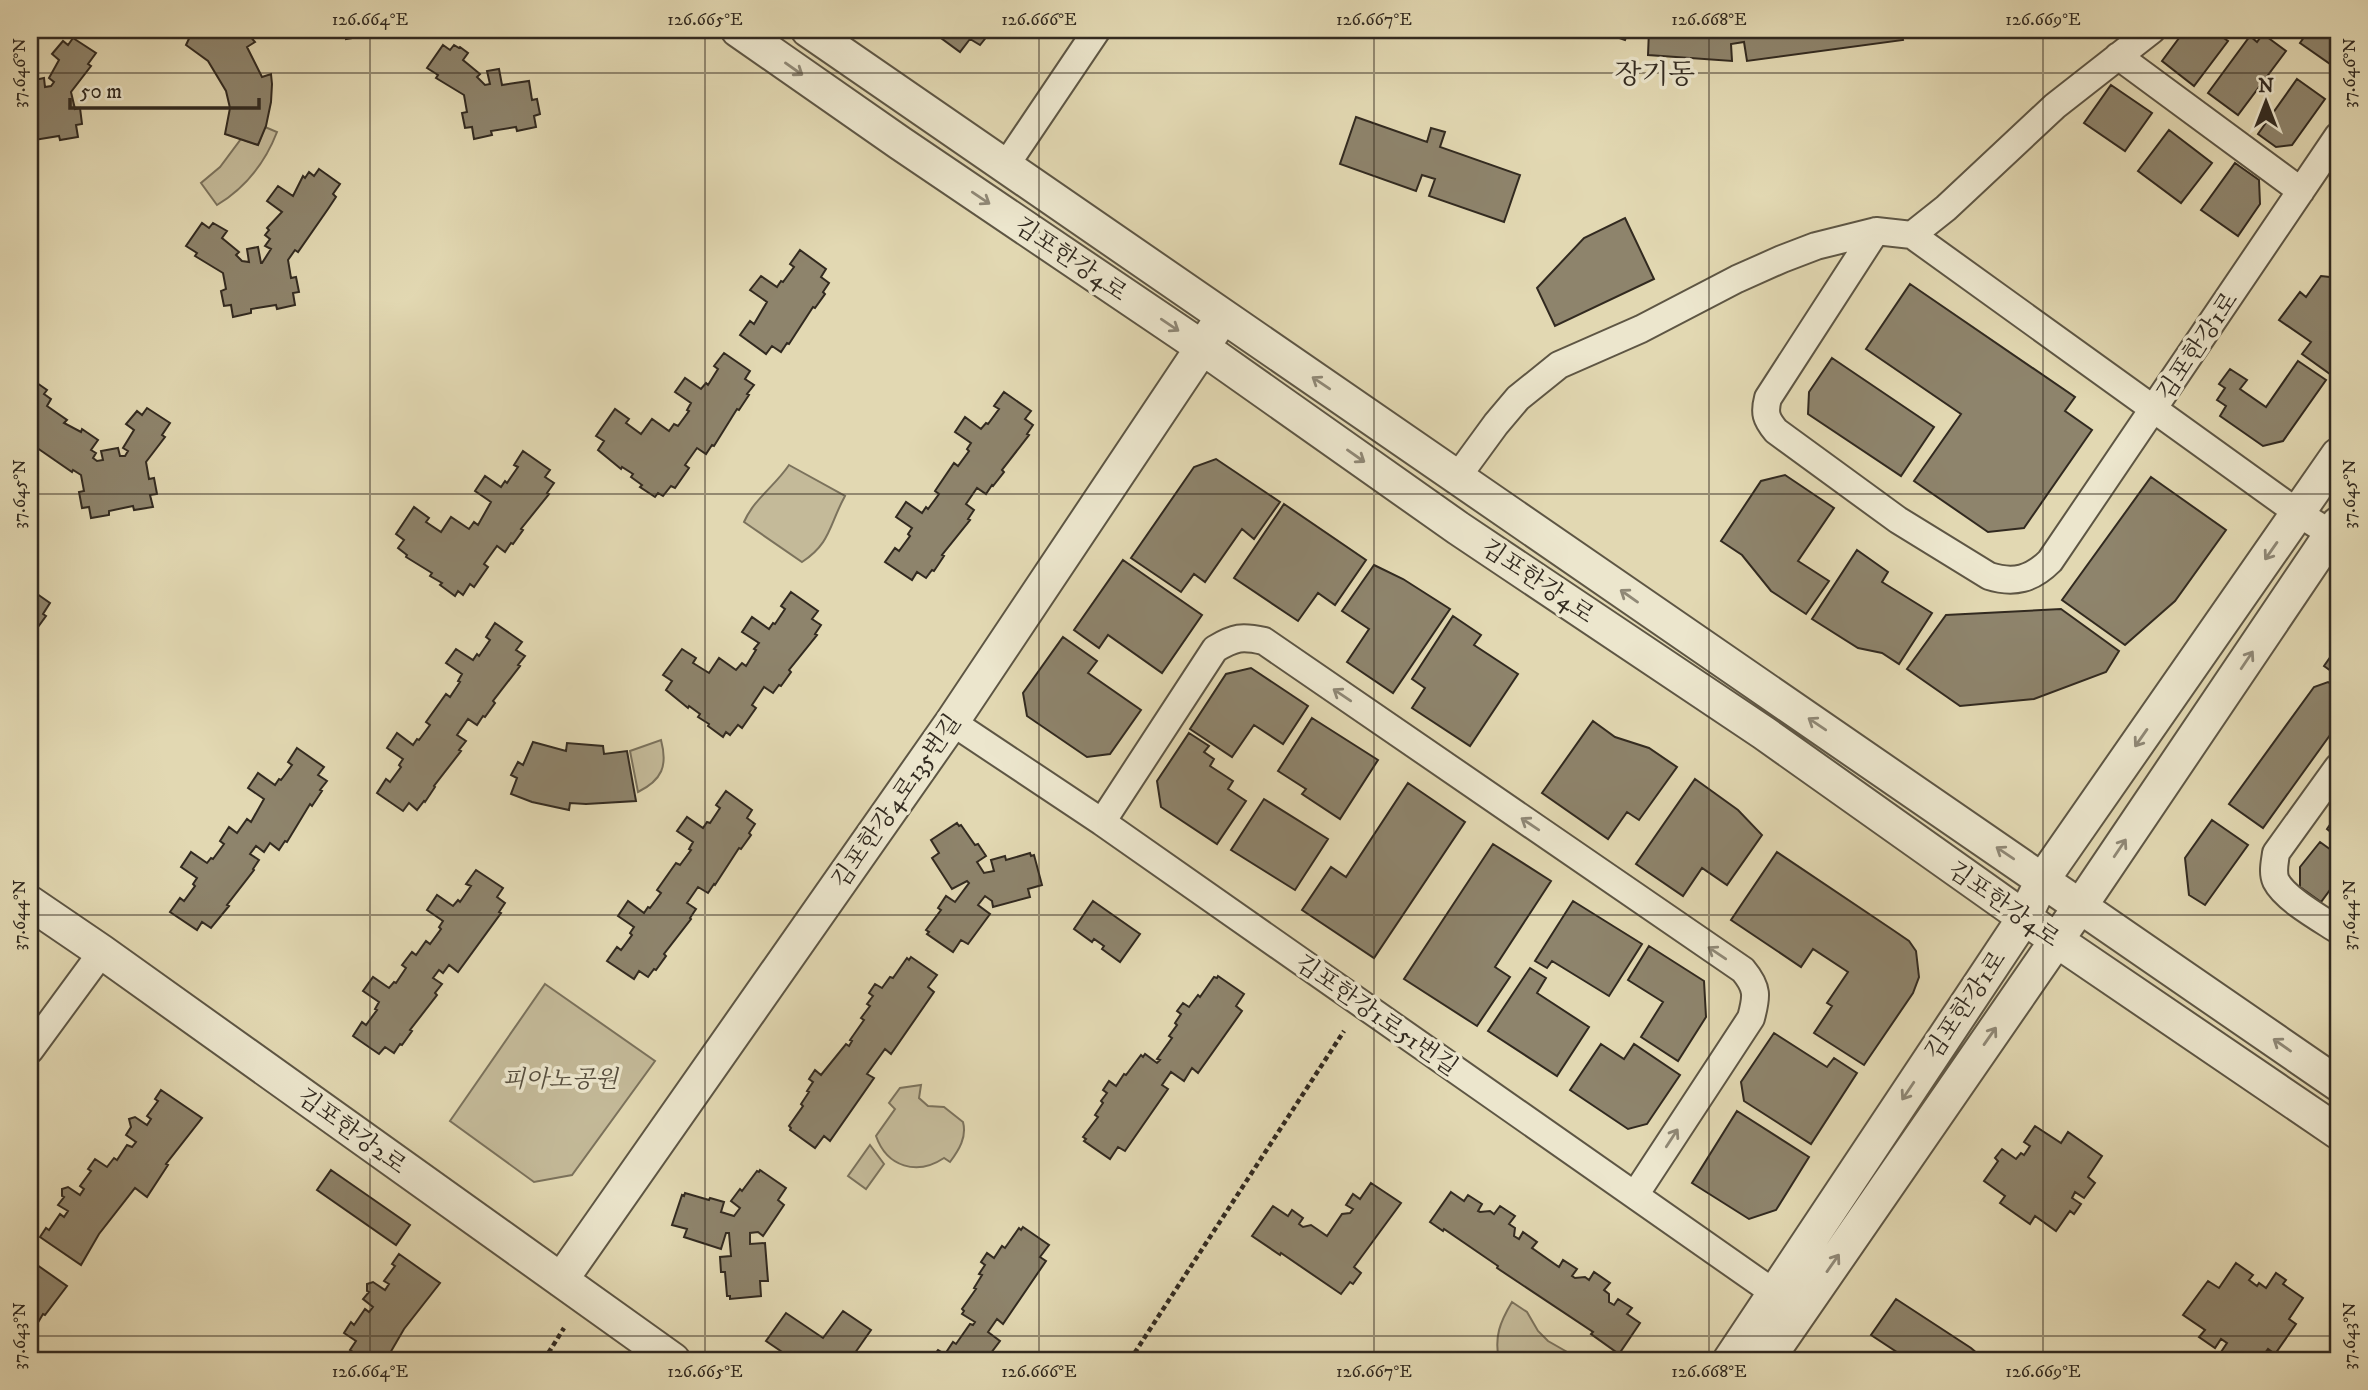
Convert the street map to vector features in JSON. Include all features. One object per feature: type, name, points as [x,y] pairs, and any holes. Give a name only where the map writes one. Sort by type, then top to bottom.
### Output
[{"type":"street","name":"김포한강4로","points":[[738,30],[1203,348],[1458,528],[1763,733],[2024,918],[2338,1132]]},
{"type":"street","name":"김포한강4로","points":[[808,30],[1675,628],[2043,878],[2338,1084]]},
{"type":"street","points":[[1006,165],[1097,30]]},
{"type":"street","points":[[1912,235],[1946,208],[2055,106],[2151,30]]},
{"type":"street","points":[[2118,56],[2301,191]]},
{"type":"street","name":"김포한강1로","points":[[1730,1360],[1786,1302],[2056,940],[2336,532],[2298,513],[2154,410],[2338,136]]},
{"type":"street","points":[[1458,476],[1518,398],[1559,365],[1641,329],[1727,284],[1816,246],[1876,230],[1912,235],[2154,410],[2050,561],[2031,576],[2017,581],[2003,581],[1989,576],[1898,520],[1776,431],[1767,420],[1765,409],[1774,385],[1876,230]]},
{"type":"street","name":"김포한강4로135번길","points":[[561,1280],[952,722],[1223,316]]},
{"type":"street","name":"김포한강1로","points":[[1767,1360],[1786,1302],[2024,918],[2043,878],[2338,455]]},
{"type":"street","points":[[1102,822],[1215,649],[1230,640],[1246,637],[1264,641],[1743,970],[1753,982],[1756,999],[1751,1018],[1635,1195]]},
{"type":"street","name":"김포한강1로51번길","points":[[952,722],[1102,822],[1786,1302]]},
{"type":"street","points":[[2338,767],[2276,853],[2273,869],[2276,881],[2285,893],[2338,930]]},
{"type":"street","name":"김포한강2로","points":[[30,902],[673,1360]]},
{"type":"street","points":[[30,1050],[102,952]]},
{"type":"path","points":[[1130,1360],[1344,1031]]},
{"type":"path","points":[[544,1360],[564,1328]]},
{"type":"green space","points":[[265,127],[277,132],[266,154],[245,183],[217,205],[201,183],[220,167],[241,139],[258,145]]},
{"type":"green space","points":[[789,465],[845,496],[819,548],[802,562],[744,522],[753,506]]},
{"type":"green space","points":[[661,740],[664,757],[661,771],[653,782],[638,792],[630,751]]},
{"type":"green space","name":"피아노공원","points":[[545,984],[655,1061],[572,1175],[534,1182],[450,1121]]},
{"type":"green space","points":[[921,1085],[919,1098],[928,1106],[944,1107],[963,1122],[964,1133],[950,1162],[944,1158],[924,1167],[914,1167],[895,1161],[887,1155],[876,1136],[895,1109],[889,1103],[900,1088]]},
{"type":"green space","points":[[870,1145],[884,1164],[866,1189],[848,1176]]},
{"type":"green space","points":[[1512,1302],[1527,1312],[1538,1331],[1548,1341],[1576,1357],[1576,1360],[1499,1360],[1499,1330]]},
{"type":"building","points":[[193,30],[245,30],[255,42],[247,47],[262,77],[271,74],[272,84],[266,126],[258,145],[225,134],[230,108],[226,91],[208,61],[186,45]]},
{"type":"building","points":[[345,30],[376,30],[364,32],[365,36],[346,39]]},
{"type":"building","points":[[930,30],[992,30],[980,45],[970,39],[960,52]]},
{"type":"building","points":[[1596,30],[1629,30],[1625,40]]},
{"type":"building","points":[[1649,30],[1901,30],[1903,40],[1747,61],[1744,42],[1731,44],[1732,61],[1648,55]]},
{"type":"building","points":[[1914,30],[1980,30],[1916,38]]},
{"type":"building","points":[[2185,30],[2212,30],[2228,41],[2194,86],[2162,61]]},
{"type":"building","points":[[2309,30],[2338,30],[2338,59],[2333,66],[2300,43]]},
{"type":"building","points":[[2263,34],[2286,51],[2238,115],[2208,93],[2250,36],[2257,42]]},
{"type":"building","points":[[73,38],[96,53],[88,64],[91,66],[71,92],[75,109],[80,108],[82,124],[76,125],[78,137],[60,140],[59,136],[34,140],[35,145],[30,146],[30,81],[44,78],[45,87],[51,86],[54,82],[49,78],[59,60],[52,54],[63,41],[68,45]]},
{"type":"building","points":[[443,45],[450,50],[454,45],[468,53],[463,60],[480,74],[477,77],[485,85],[490,84],[487,71],[499,69],[502,85],[529,81],[532,100],[537,99],[540,114],[534,116],[536,127],[517,131],[516,127],[491,131],[492,135],[474,139],[472,127],[465,128],[462,113],[467,112],[464,95],[436,78],[438,75],[427,68]]},
{"type":"building","points":[[2297,79],[2325,99],[2292,145],[2276,147],[2258,134]]},
{"type":"building","points":[[2111,85],[2152,113],[2125,151],[2084,123]]},
{"type":"building","points":[[1356,117],[1427,142],[1431,128],[1445,132],[1440,147],[1520,175],[1504,222],[1429,196],[1435,179],[1422,175],[1416,191],[1340,164]]},
{"type":"building","points":[[2169,130],[2212,163],[2181,203],[2138,171]]},
{"type":"building","points":[[2235,163],[2259,180],[2260,204],[2238,236],[2201,210]]},
{"type":"building","points":[[319,169],[340,184],[328,209],[298,252],[295,250],[288,260],[291,278],[296,277],[299,292],[293,293],[295,305],[277,309],[276,305],[251,309],[251,313],[233,317],[231,305],[224,306],[221,291],[226,289],[223,273],[195,256],[197,253],[186,246],[202,223],[209,228],[213,223],[227,231],[222,238],[239,252],[236,255],[242,261],[249,262],[247,249],[258,247],[262,263],[271,249],[265,246],[270,239],[265,235],[269,230],[267,228],[282,212],[267,201],[278,186],[293,196],[303,176],[305,178],[309,172],[314,176]]},
{"type":"building","points":[[1625,218],[1654,279],[1555,326],[1537,288],[1584,238]]},
{"type":"building","points":[[800,250],[826,269],[821,277],[829,283],[823,292],[825,294],[815,308],[813,307],[789,344],[787,343],[781,352],[772,346],[766,354],[740,335],[750,321],[754,324],[767,302],[750,290],[761,276],[777,287],[794,267],[790,264]]},
{"type":"building","points":[[2321,276],[2338,278],[2338,363],[2330,374],[2302,354],[2311,342],[2279,320],[2300,292],[2306,297]]},
{"type":"building","points":[[1910,284],[2075,397],[2065,411],[2092,430],[2024,528],[1988,532],[1914,481],[1961,414],[1866,349]]},
{"type":"building","points":[[724,353],[750,371],[745,379],[754,385],[714,446],[712,445],[706,454],[697,448],[685,465],[689,468],[675,488],[671,486],[663,496],[658,493],[655,497],[640,487],[642,485],[631,477],[633,474],[622,467],[621,469],[598,450],[604,441],[596,436],[615,409],[629,419],[626,423],[641,434],[652,419],[669,431],[674,424],[678,426],[689,411],[687,410],[691,403],[675,392],[685,378],[701,389],[706,383],[708,385],[718,369],[714,366]]},
{"type":"building","points":[[1832,358],[1934,427],[1901,476],[1808,414],[1809,392]]},
{"type":"building","points":[[2298,361],[2326,380],[2283,441],[2263,446],[2220,416],[2226,406],[2217,400],[2225,388],[2219,384],[2230,369],[2247,380],[2240,389],[2266,407]]},
{"type":"building","points":[[37,383],[47,390],[44,394],[51,399],[47,406],[67,420],[64,423],[81,432],[82,429],[98,440],[91,450],[96,453],[93,458],[97,461],[103,460],[101,451],[118,448],[120,456],[125,456],[128,451],[123,448],[134,430],[126,424],[137,411],[142,415],[147,408],[170,423],[162,435],[165,437],[146,462],[149,479],[154,478],[157,494],[150,495],[153,507],[134,510],[133,506],[91,518],[89,507],[82,508],[79,492],[84,491],[81,475],[73,470],[72,472],[30,443],[30,393]]},
{"type":"building","points":[[1004,392],[1031,411],[1025,419],[1033,425],[1027,434],[1029,435],[986,494],[977,488],[966,504],[974,510],[968,519],[970,520],[942,555],[944,556],[934,571],[926,578],[917,572],[912,580],[885,562],[895,548],[899,551],[910,536],[908,534],[912,528],[896,517],[906,502],[922,513],[926,507],[928,509],[939,494],[935,491],[954,463],[958,466],[969,451],[967,449],[971,443],[955,432],[965,417],[981,429],[988,424],[999,409],[994,406]]},
{"type":"building","points":[[523,451],[550,470],[545,477],[554,483],[547,493],[549,494],[505,552],[497,546],[484,564],[488,567],[474,587],[470,584],[463,595],[458,591],[455,596],[430,576],[432,573],[406,557],[398,548],[404,540],[396,534],[414,507],[429,518],[426,522],[441,532],[451,517],[469,529],[474,522],[478,525],[491,502],[475,491],[485,476],[501,487],[505,481],[507,483],[518,467],[514,465]]},
{"type":"building","points":[[1216,459],[1280,502],[1254,539],[1242,529],[1205,582],[1194,574],[1181,592],[1131,558],[1194,467]]},
{"type":"building","points":[[1785,475],[1834,508],[1798,561],[1829,581],[1806,614],[1771,591],[1742,555],[1721,541],[1761,481]]},
{"type":"building","points":[[2151,477],[2226,530],[2175,601],[2125,645],[2062,600]]},
{"type":"building","points":[[1284,504],[1366,560],[1335,605],[1318,593],[1298,621],[1234,578]]},
{"type":"building","points":[[1857,550],[1888,572],[1882,582],[1932,613],[1899,664],[1882,653],[1858,648],[1812,619]]},
{"type":"building","points":[[1123,560],[1202,615],[1162,673],[1108,635],[1099,648],[1074,630]]},
{"type":"building","points":[[1374,565],[1403,579],[1450,609],[1393,693],[1347,662],[1369,629],[1342,611]]},
{"type":"building","points":[[30,589],[50,603],[43,614],[46,616],[30,638]]},
{"type":"building","points":[[791,592],[818,611],[812,619],[821,625],[815,634],[817,635],[789,670],[791,672],[781,686],[773,693],[764,687],[752,705],[756,708],[742,728],[738,725],[730,735],[726,732],[723,737],[698,717],[700,714],[666,690],[672,681],[663,675],[682,649],[696,658],[693,663],[709,673],[719,658],[736,670],[742,663],[746,666],[759,643],[742,632],[752,617],[769,629],[785,609],[781,606]]},
{"type":"building","points":[[2061,609],[2119,651],[2106,672],[2034,699],[1960,706],[1907,669],[1946,615]]},
{"type":"building","points":[[1453,616],[1481,635],[1474,645],[1518,674],[1470,746],[1412,708],[1425,688],[1412,679]]},
{"type":"building","points":[[495,623],[522,642],[516,650],[525,656],[485,717],[483,716],[477,725],[468,719],[457,735],[466,741],[425,802],[417,810],[409,803],[403,811],[377,793],[386,779],[390,782],[401,767],[399,765],[403,759],[387,748],[397,733],[413,745],[419,740],[430,725],[426,722],[446,694],[450,697],[460,682],[458,681],[462,674],[446,663],[456,649],[473,660],[477,654],[479,656],[490,640],[486,637]]},
{"type":"building","points":[[1063,637],[1097,661],[1088,673],[1141,710],[1110,754],[1087,757],[1027,716],[1023,693]]},
{"type":"building","points":[[2338,646],[2338,676],[2324,666]]},
{"type":"building","points":[[1251,668],[1308,706],[1283,744],[1254,725],[1232,757],[1190,729],[1226,674]]},
{"type":"building","points":[[2328,682],[2338,689],[2338,724],[2263,828],[2229,804],[2314,687]]},
{"type":"building","points":[[1312,718],[1378,760],[1340,819],[1302,794],[1306,789],[1278,771]]},
{"type":"building","points":[[1593,721],[1615,737],[1649,748],[1677,767],[1639,820],[1627,812],[1608,839],[1542,793]]},
{"type":"building","points":[[1189,733],[1209,746],[1204,752],[1214,759],[1210,766],[1233,781],[1228,789],[1246,801],[1217,844],[1161,807],[1157,781]]},
{"type":"building","points":[[533,742],[566,751],[567,743],[603,746],[604,754],[627,751],[636,801],[570,803],[569,810],[532,802],[511,794],[517,778],[511,775],[518,762],[523,765]]},
{"type":"building","points":[[297,748],[324,767],[318,775],[327,781],[320,790],[322,791],[279,850],[270,843],[264,852],[256,846],[250,854],[259,860],[227,905],[229,906],[211,928],[202,922],[197,930],[170,912],[180,898],[184,901],[195,886],[193,884],[197,878],[181,867],[191,852],[207,863],[224,844],[220,841],[229,827],[237,833],[247,819],[251,822],[264,799],[248,788],[258,773],[275,785],[292,765],[288,762]]},
{"type":"building","points":[[1695,779],[1738,810],[1762,835],[1727,885],[1702,868],[1683,896],[1636,864]]},
{"type":"building","points":[[1408,783],[1465,822],[1374,958],[1302,910],[1331,867],[1346,877]]},
{"type":"building","points":[[726,791],[752,810],[747,818],[755,824],[749,833],[751,835],[708,893],[698,887],[687,903],[696,909],[691,919],[664,954],[666,956],[656,970],[648,977],[639,971],[634,979],[607,961],[617,947],[621,950],[632,935],[630,933],[634,927],[618,916],[628,901],[644,913],[650,908],[661,893],[657,890],[676,863],[680,865],[691,850],[689,849],[693,842],[677,831],[687,817],[703,828],[707,822],[710,823],[720,808],[716,805]]},
{"type":"building","points":[[1264,799],[1328,839],[1295,890],[1231,850]]},
{"type":"building","points":[[2338,813],[2338,838],[2327,829]]},
{"type":"building","points":[[2212,820],[2248,845],[2205,905],[2189,895],[2185,858]]},
{"type":"building","points":[[957,823],[986,856],[977,862],[984,873],[994,871],[991,860],[1005,856],[1006,860],[1030,853],[1031,856],[1034,855],[1042,885],[1028,889],[1030,897],[993,907],[992,901],[985,896],[978,905],[990,914],[968,944],[961,940],[953,952],[927,934],[929,932],[926,930],[941,910],[938,908],[946,896],[955,902],[969,883],[967,881],[952,889],[932,858],[939,853],[931,840]]},
{"type":"building","points":[[2320,842],[2338,855],[2338,879],[2321,902],[2300,887],[2300,867]]},
{"type":"building","points":[[1493,844],[1551,881],[1495,967],[1510,977],[1477,1026],[1404,979]]},
{"type":"building","points":[[1777,852],[1909,941],[1916,951],[1919,977],[1913,993],[1864,1065],[1814,1033],[1832,1006],[1827,1003],[1848,972],[1813,949],[1801,967],[1731,920]]},
{"type":"building","points":[[476,870],[503,888],[497,897],[505,903],[499,912],[501,913],[458,972],[449,965],[443,973],[439,970],[433,978],[442,984],[435,993],[437,995],[402,1045],[400,1044],[394,1053],[385,1047],[379,1054],[353,1036],[362,1022],[366,1025],[377,1010],[375,1009],[379,1002],[363,991],[373,977],[389,988],[396,983],[406,968],[402,965],[412,952],[416,955],[426,941],[430,944],[441,929],[439,927],[443,921],[427,910],[437,895],[453,906],[458,900],[460,902],[471,886],[466,884]]},
{"type":"building","points":[[1093,901],[1140,934],[1120,962],[1102,949],[1104,946],[1094,939],[1092,942],[1074,929]]},
{"type":"building","points":[[1573,901],[1642,944],[1609,996],[1552,961],[1547,968],[1535,961]]},
{"type":"building","points":[[1649,946],[1704,981],[1706,1017],[1678,1061],[1641,1037],[1663,1002],[1628,980]]},
{"type":"building","points":[[911,957],[937,975],[928,987],[934,992],[891,1054],[885,1049],[867,1074],[874,1078],[830,1141],[824,1136],[815,1148],[790,1130],[789,1126],[809,1092],[807,1091],[813,1082],[809,1079],[815,1070],[821,1075],[846,1044],[849,1046],[852,1041],[850,1040],[864,1020],[861,1018],[870,1006],[867,1004],[873,996],[869,993],[875,984],[882,988],[907,958],[909,960]]},
{"type":"building","points":[[1530,968],[1546,978],[1537,993],[1589,1027],[1557,1076],[1488,1031]]},
{"type":"building","points":[[1218,976],[1244,994],[1236,1006],[1242,1011],[1198,1073],[1192,1068],[1184,1081],[1171,1072],[1162,1085],[1168,1089],[1125,1151],[1118,1147],[1110,1159],[1084,1141],[1086,1139],[1083,1137],[1098,1117],[1095,1115],[1103,1103],[1101,1101],[1107,1093],[1103,1090],[1109,1081],[1116,1086],[1141,1055],[1143,1057],[1145,1054],[1157,1063],[1177,1025],[1175,1023],[1181,1014],[1177,1011],[1183,1003],[1189,1007],[1214,977]]},
{"type":"building","points":[[1774,1033],[1827,1067],[1834,1058],[1857,1073],[1811,1144],[1744,1101],[1741,1082]]},
{"type":"building","points":[[1601,1044],[1624,1059],[1634,1044],[1680,1075],[1647,1124],[1628,1129],[1570,1090]]},
{"type":"building","points":[[161,1090],[202,1118],[166,1164],[168,1165],[147,1197],[135,1188],[99,1234],[81,1265],[40,1237],[46,1228],[49,1230],[60,1214],[64,1217],[68,1211],[58,1205],[64,1197],[62,1189],[68,1187],[80,1195],[84,1189],[80,1186],[91,1171],[88,1169],[95,1159],[107,1167],[114,1158],[117,1160],[127,1145],[132,1147],[136,1142],[126,1135],[131,1127],[129,1119],[135,1117],[147,1125],[151,1119],[147,1116],[158,1101],[155,1099]]},
{"type":"building","points":[[1737,1111],[1809,1157],[1776,1210],[1749,1219],[1692,1183]]},
{"type":"building","points":[[2035,1126],[2061,1143],[2068,1132],[2102,1156],[2088,1177],[2095,1183],[2084,1198],[2075,1192],[2072,1198],[2081,1204],[2074,1214],[2070,1211],[2056,1231],[2035,1216],[2030,1224],[2000,1203],[2005,1196],[1984,1181],[1998,1161],[1995,1158],[2002,1149],[2016,1159],[2021,1153],[2024,1155],[2030,1146],[2024,1142]]},
{"type":"building","points":[[331,1170],[410,1225],[396,1245],[317,1190]]},
{"type":"building","points":[[760,1170],[786,1188],[778,1200],[784,1205],[763,1236],[758,1232],[750,1233],[750,1244],[765,1243],[768,1281],[760,1281],[761,1296],[730,1299],[730,1296],[727,1296],[725,1272],[721,1272],[720,1257],[731,1256],[729,1233],[726,1233],[721,1249],[684,1237],[687,1229],[672,1225],[685,1193],[724,1202],[721,1212],[734,1216],[740,1208],[731,1201]]},
{"type":"building","points":[[1371,1183],[1401,1203],[1354,1267],[1361,1273],[1341,1294],[1252,1236],[1273,1206],[1288,1216],[1292,1210],[1303,1218],[1299,1224],[1303,1227],[1311,1225],[1327,1236],[1342,1214],[1350,1213],[1353,1209],[1346,1205],[1353,1194],[1360,1199]]},
{"type":"building","points":[[1451,1192],[1464,1201],[1468,1195],[1482,1204],[1478,1211],[1480,1212],[1490,1211],[1494,1214],[1500,1206],[1515,1216],[1509,1224],[1515,1228],[1514,1236],[1519,1239],[1523,1232],[1537,1242],[1532,1248],[1559,1267],[1563,1260],[1577,1269],[1572,1276],[1575,1278],[1585,1277],[1589,1280],[1594,1272],[1610,1283],[1604,1290],[1609,1294],[1609,1302],[1614,1305],[1618,1299],[1632,1308],[1627,1314],[1640,1323],[1619,1354],[1591,1334],[1593,1332],[1430,1222]]},
{"type":"building","points":[[1023,1227],[1049,1245],[1040,1257],[1046,1261],[1003,1324],[997,1319],[988,1332],[1000,1341],[991,1353],[998,1357],[996,1360],[932,1358],[938,1350],[945,1354],[970,1324],[973,1325],[975,1322],[962,1314],[962,1309],[982,1275],[979,1274],[985,1265],[981,1262],[987,1253],[994,1258],[1002,1246],[1005,1248],[1019,1228],[1021,1230]]},
{"type":"building","points":[[399,1254],[440,1283],[404,1329],[386,1360],[347,1360],[356,1341],[344,1333],[351,1322],[354,1325],[365,1309],[369,1312],[373,1307],[363,1299],[369,1292],[367,1284],[373,1282],[385,1290],[389,1284],[384,1281],[395,1266],[392,1264]]},
{"type":"building","points":[[30,1260],[67,1286],[45,1315],[43,1314],[30,1336]]},
{"type":"building","points":[[2236,1263],[2253,1275],[2249,1280],[2257,1286],[2259,1283],[2266,1288],[2276,1273],[2286,1280],[2283,1284],[2303,1298],[2289,1319],[2296,1324],[2275,1354],[2268,1349],[2260,1360],[2241,1360],[2233,1355],[2230,1359],[2221,1352],[2227,1343],[2221,1339],[2215,1348],[2199,1337],[2205,1330],[2183,1315],[2208,1281],[2219,1288]]},
{"type":"building","points":[[1896,1299],[1985,1360],[1909,1360],[1871,1335]]},
{"type":"building","points":[[843,1311],[871,1330],[850,1360],[794,1360],[766,1341],[786,1313],[823,1338]]},
{"type":"district","name":"장기동","points":[[1655,73]]}]
